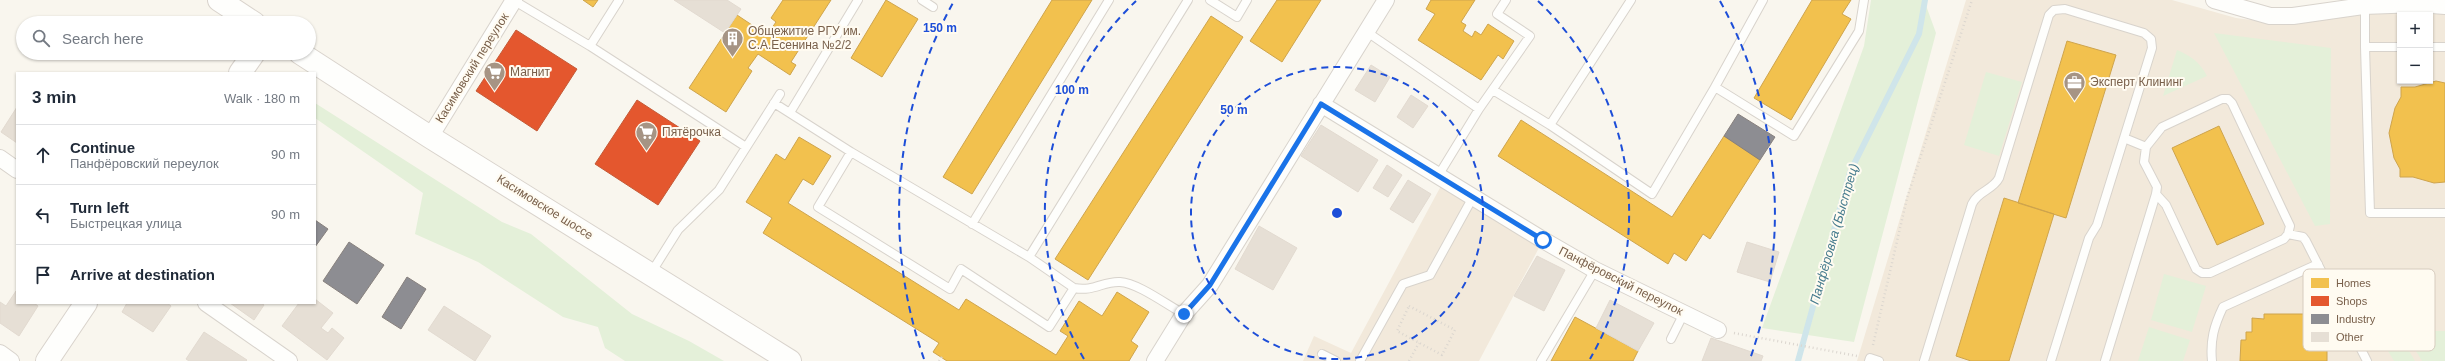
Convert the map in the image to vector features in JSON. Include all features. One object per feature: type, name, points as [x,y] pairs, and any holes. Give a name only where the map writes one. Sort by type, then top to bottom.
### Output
[{"type":"main road","points":[[218,0],[243,16]]},
{"type":"main road","points":[[241,72],[249,60]]},
{"type":"main road","name":"Касимовское шоссе","points":[[311,60],[430,137],[651,272],[790,361]]},
{"type":"main road","points":[[47,361],[85,304]]},
{"type":"street","name":"Касимовский переулок","points":[[430,137],[514,0]]},
{"type":"street","points":[[1155,361],[1184,314],[1210,285],[1386,0]]},
{"type":"street","points":[[2214,0],[2270,16],[2294,16],[2365,6],[2419,4],[2445,6]]},
{"type":"street","name":"Панфёровский переулок","points":[[1321,104],[1595,270],[1718,330]]},
{"type":"street","points":[[0,158],[16,169]]},
{"type":"street","points":[[207,304],[289,361]]},
{"type":"street","points":[[0,353],[11,361]]},
{"type":"lane","points":[[514,0],[590,46],[746,147]]},
{"type":"lane","points":[[590,46],[619,0]]},
{"type":"lane","points":[[791,111],[858,0]]},
{"type":"lane","points":[[922,0],[933,7]]},
{"type":"lane","points":[[972,224],[1109,0]]},
{"type":"lane","points":[[1029,257],[1188,0]]},
{"type":"lane","points":[[1210,0],[1237,17],[1247,0]]},
{"type":"lane","points":[[1438,176],[1479,109],[1530,36],[1497,14],[1506,0]]},
{"type":"lane","points":[[1550,125],[1631,0]]},
{"type":"lane","points":[[1493,90],[1550,125],[1652,194],[1715,87],[1763,0]]},
{"type":"lane","points":[[1715,87],[1794,136],[1859,31],[1864,0]]},
{"type":"lane","points":[[2365,6],[2370,213],[2445,213]]},
{"type":"lane","points":[[1924,361],[1972,204],[1975,197],[1996,184],[1999,178],[2049,15],[2054,10],[2065,9],[2144,33],[2151,39],[2152,48],[2097,225],[2089,238],[2051,361]]},
{"type":"lane","points":[[1367,32],[1479,109]]},
{"type":"lane","points":[[2365,47],[2397,47]]},
{"type":"lane","points":[[2433,47],[2445,47]]},
{"type":"lane","points":[[651,272],[678,230],[719,190],[780,94]]},
{"type":"lane","points":[[2105,361],[2156,194],[2157,187],[2144,162],[2146,147],[2165,125],[2222,99],[2228,99],[2232,102],[2290,226],[2288,234],[2284,239],[2210,273],[2202,272],[2196,269],[2166,205],[2156,194]]},
{"type":"lane","points":[[774,102],[791,111],[851,152],[1029,257],[1074,288],[1087,291],[1118,282],[1130,284],[1184,314]]},
{"type":"lane","points":[[2124,138],[2146,147]]},
{"type":"lane","points":[[851,152],[818,207],[950,290],[961,269],[1049,327],[1074,288]]},
{"type":"lane","points":[[1360,361],[1403,284],[1430,275],[1473,197]]},
{"type":"lane","points":[[2288,234],[2303,237],[2321,269]]},
{"type":"lane","points":[[2307,269],[2318,264]]},
{"type":"lane","points":[[1542,361],[1595,270]]},
{"type":"lane","points":[[2212,361],[2210,342],[2213,326],[2222,307],[2303,271]]},
{"type":"lane","points":[[1671,339],[1684,313]]},
{"type":"lane","points":[[2362,351],[2367,361]]},
{"type":"lane","points":[[1322,354],[1336,361]]},
{"type":"lane","points":[[1870,360],[1879,361]]},
{"type":"path","points":[[1718,330],[1870,360],[1907,198],[1972,0]]},
{"type":"path","points":[[1409,306],[1455,330],[1442,355],[1419,343],[1397,331],[1409,306]]},
{"type":"path","points":[[1410,361],[1419,343]]},
{"type":"path","points":[[939,361],[942,357]]},
{"type":"shaded area","points":[[1966,0],[2172,0],[2236,18],[2276,23],[2360,12],[2397,12],[2397,84],[2433,84],[2433,13],[2445,13],[2445,361],[1857,361]]},
{"type":"shaded area","points":[[1442,184],[1541,244],[1479,361],[1303,361],[1314,336],[1351,353]]},
{"type":"green space","points":[[1871,0],[1924,0],[1936,33],[1854,342],[1762,328],[1864,46]]},
{"type":"green space","points":[[2214,33],[2331,48],[2330,224],[2315,226]]},
{"type":"green space","points":[[2177,50],[2195,60],[2207,76],[2163,96]]},
{"type":"green space","points":[[1986,72],[2022,82],[1999,156],[1964,145]]},
{"type":"green space","points":[[316,104],[502,222],[531,234],[632,314],[689,341],[724,361],[625,361],[605,348],[598,327],[563,317],[478,262],[415,234],[423,193],[316,119]]},
{"type":"green space","points":[[2164,274],[2206,286],[2192,332],[2151,320]]},
{"type":"green space","points":[[2149,327],[2190,340],[2183,361],[2138,361]]},
{"type":"green space","points":[[2435,331],[2445,331],[2445,361],[2422,361],[2416,351],[2435,351]]},
{"type":"green space","points":[[2388,351],[2409,351],[2415,361],[2394,361]]},
{"type":"building: Homes","points":[[583,0],[598,0],[593,7]]},
{"type":"building: Homes","name":"Общежитие РГУ им. С.А.Есенина №2/2","points":[[783,0],[831,0],[791,62],[796,65],[790,75],[758,54],[748,68],[752,71],[726,112],[689,88],[737,15],[767,35],[776,22],[771,18]]},
{"type":"building: Homes","points":[[886,0],[918,19],[882,77],[851,58]]},
{"type":"building: Homes","points":[[1052,0],[1092,0],[972,194],[943,177]]},
{"type":"building: Homes","points":[[1277,0],[1321,0],[1282,62],[1250,41]]},
{"type":"building: Homes","points":[[1431,0],[1475,0],[1461,22],[1466,25],[1463,31],[1472,37],[1475,31],[1481,35],[1488,24],[1514,41],[1503,59],[1498,55],[1481,80],[1418,40],[1435,14],[1426,9]]},
{"type":"building: Homes","points":[[1812,0],[1851,0],[1842,14],[1851,19],[1791,120],[1754,98]]},
{"type":"building: Homes","points":[[1211,16],[1243,37],[1088,280],[1055,259]]},
{"type":"building: Homes","points":[[2067,41],[2116,55],[2066,218],[2018,203]]},
{"type":"building: Homes","points":[[2433,82],[2445,83],[2445,182],[2434,183],[2413,177],[2400,177],[2400,169],[2394,158],[2389,133],[2395,108],[2401,97],[2401,87],[2415,87],[2426,84],[2433,84]]},
{"type":"building: Homes","points":[[1521,120],[1672,217],[1724,136],[1760,160],[1710,239],[1703,234],[1686,261],[1674,253],[1668,264],[1498,156]]},
{"type":"building: Homes","points":[[2219,126],[2264,224],[2217,245],[2172,148]]},
{"type":"building: Homes","points":[[799,137],[831,156],[813,185],[803,179],[788,203],[959,310],[966,299],[1056,355],[1068,336],[1060,331],[1079,301],[1102,316],[1117,292],[1149,312],[1131,341],[1138,346],[1129,361],[947,361],[933,352],[939,343],[763,233],[772,218],[746,202],[776,154],[785,160]]},
{"type":"building: Homes","points":[[2004,198],[2054,214],[2009,361],[1971,361],[1956,356]]},
{"type":"building: Homes","points":[[2264,314],[2303,314],[2303,351],[2327,351],[2327,361],[2240,361],[2241,340],[2246,340],[2246,332],[2252,332],[2252,318],[2264,319]]},
{"type":"building: Homes","points":[[1575,317],[1638,351],[1633,361],[1551,361]]},
{"type":"building: Shops","points":[[516,30],[577,69],[537,131],[476,91]]},
{"type":"building: Shops","name":"Пятёрочка","points":[[637,100],[700,141],[658,205],[595,164]]},
{"type":"building: Industry","points":[[1738,114],[1775,137],[1760,160],[1724,136]]},
{"type":"building: Industry","points":[[316,221],[328,229],[316,246]]},
{"type":"building: Industry","points":[[349,242],[384,265],[357,304],[323,281]]},
{"type":"building: Industry","points":[[407,277],[426,289],[401,329],[382,317]]},
{"type":"building: Other","points":[[674,0],[727,0],[741,9],[725,33]]},
{"type":"building: Other","points":[[1371,65],[1390,77],[1375,102],[1355,90]]},
{"type":"building: Other","points":[[1411,95],[1428,106],[1413,128],[1397,117]]},
{"type":"building: Other","points":[[16,109],[16,142],[1,132]]},
{"type":"building: Other","points":[[1321,125],[1378,160],[1358,192],[1301,156]]},
{"type":"building: Other","points":[[1387,165],[1402,175],[1388,197],[1373,188]]},
{"type":"building: Other","points":[[1408,180],[1431,194],[1413,223],[1390,209]]},
{"type":"building: Other","points":[[1259,226],[1297,248],[1273,290],[1235,269]]},
{"type":"building: Other","points":[[1747,242],[1779,252],[1770,282],[1737,272]]},
{"type":"building: Other","points":[[1537,256],[1565,270],[1544,311],[1514,296]]},
{"type":"building: Other","points":[[16,291],[16,304],[35,304],[38,306],[19,336],[0,323],[0,302],[6,306]]},
{"type":"building: Other","points":[[316,300],[333,313],[321,328],[328,333],[332,328],[344,338],[327,360],[282,326],[298,304],[316,304]]},
{"type":"building: Other","points":[[1610,300],[1654,323],[1638,351],[1596,328]]},
{"type":"building: Other","points":[[126,304],[168,304],[171,306],[153,332],[122,312]]},
{"type":"building: Other","points":[[231,304],[264,305],[254,320]]},
{"type":"building: Other","points":[[444,306],[491,336],[475,361],[428,330]]},
{"type":"building: Other","points":[[204,332],[247,360],[189,361],[186,359]]},
{"type":"building: Other","points":[[1711,338],[1763,356],[1761,361],[1702,361]]},
{"type":"waterway","name":"Панфёровка (Быстрец)","points":[[1798,361],[1850,172],[1919,34],[1925,0]]},
{"type":"place","name":"Общежитие РГУ им. С.А.Есенина №2/2","points":[[732,58]]},
{"type":"place","name":"Магнит","points":[[495,92]]},
{"type":"place","name":"Эксперт Клининг","points":[[2075,102]]},
{"type":"place","name":"Пятёрочка","points":[[647,152]]},
{"type":"route","points":[[1184,314],[1210,285],[1321,104],[1543,240]]}]
